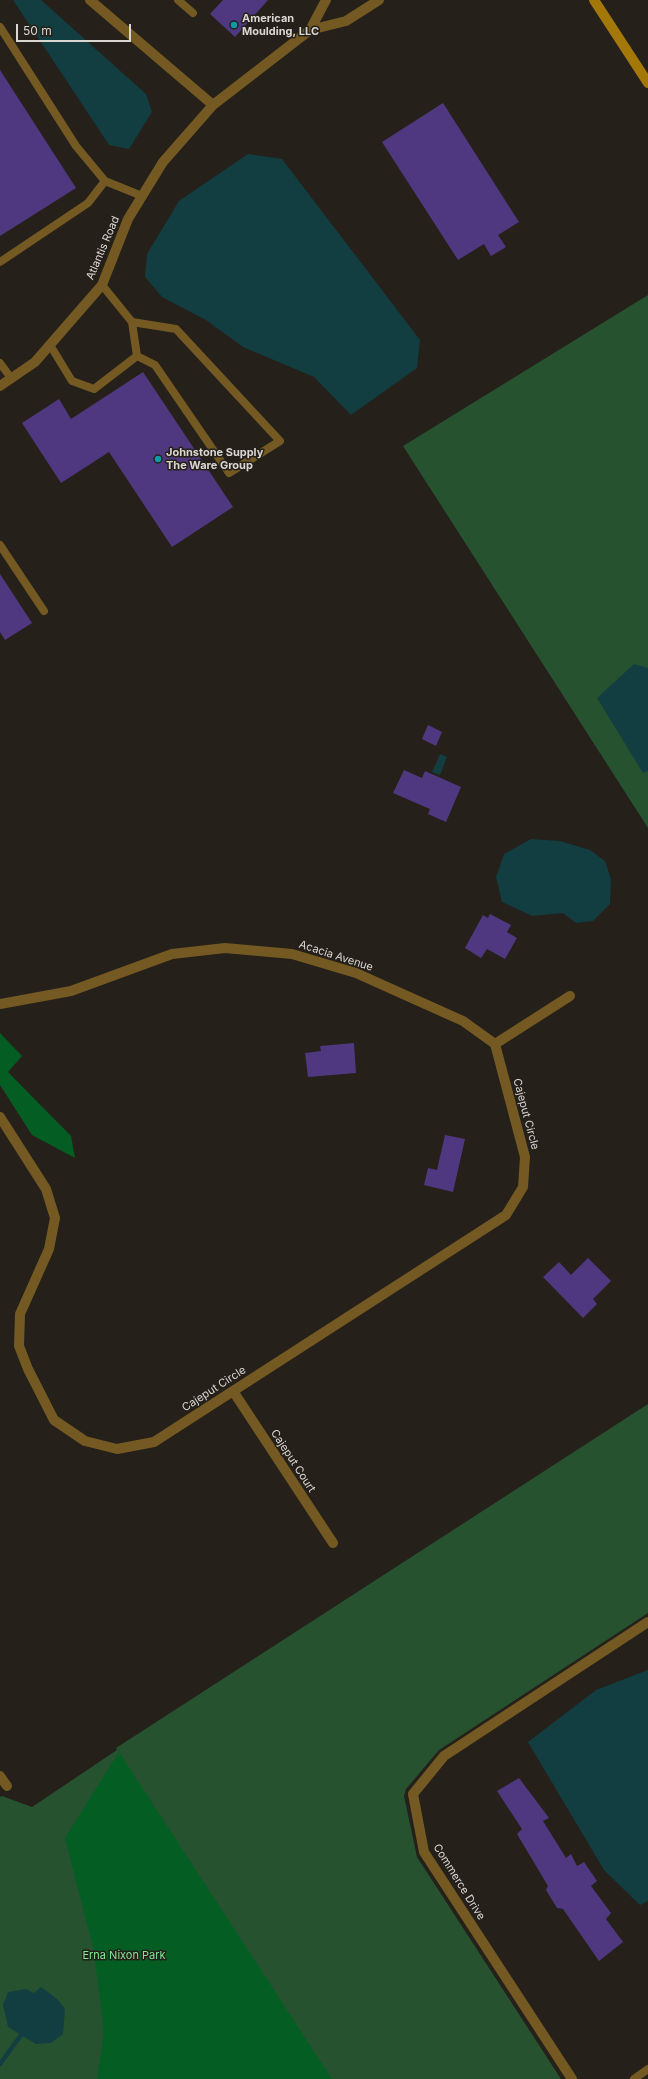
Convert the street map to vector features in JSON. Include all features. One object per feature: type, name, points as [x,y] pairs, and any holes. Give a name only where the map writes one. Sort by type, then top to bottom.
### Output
[{"type":"main road","points":[[594,0],[648,83]]},
{"type":"street","points":[[91,0],[213,105]]},
{"type":"street","name":"Atlantis Road","points":[[310,30],[326,0]]},
{"type":"street","name":"Atlantis Road","points":[[0,386],[35,362],[102,286],[128,219],[142,196],[163,162],[213,105],[310,30],[346,21],[379,0]]},
{"type":"street","name":"Acacia Avenue","points":[[0,1004],[71,991],[172,954],[225,948],[292,954],[356,973],[462,1021],[495,1044]]},
{"type":"street","points":[[495,1044],[570,996]]},
{"type":"street","name":"Cajeput Circle","points":[[0,1117],[46,1189],[55,1218],[49,1249],[20,1314],[19,1346],[28,1369],[54,1420],[85,1441],[118,1449],[154,1442],[506,1214],[523,1187],[525,1157],[495,1044]]},
{"type":"street","name":"Cajeput Court","points":[[233,1391],[333,1543]]},
{"type":"street","name":"Commerce Drive","points":[[572,2079],[424,1852],[413,1794],[444,1756],[648,1622]]},
{"type":"street","points":[[0,1776],[7,1786]]},
{"type":"lane","points":[[178,0],[193,13]]},
{"type":"lane","points":[[0,27],[76,146],[105,181],[142,196]]},
{"type":"lane","points":[[0,262],[88,204],[105,181]]},
{"type":"lane","points":[[102,286],[132,322],[137,356]]},
{"type":"lane","points":[[132,322],[176,329],[280,441],[229,473],[154,365],[137,356]]},
{"type":"lane","points":[[50,346],[72,381],[94,390],[137,356]]},
{"type":"lane","points":[[0,363],[11,378]]},
{"type":"lane","points":[[0,545],[44,611]]},
{"type":"lane","points":[[634,2079],[648,2069]]},
{"type":"green space","points":[[648,295],[648,828],[403,446]]},
{"type":"green space","points":[[0,1033],[22,1056],[8,1072],[71,1136],[75,1158],[32,1135],[0,1085]]},
{"type":"green space","name":"Erna Nixon Park","points":[[648,1404],[648,1613],[439,1750],[406,1789],[404,1796],[417,1857],[561,2079],[0,2079],[0,1797],[2,1796],[32,1807],[117,1750],[116,1748]]},
{"type":"green space","name":"Erna Nixon Park","points":[[119,1752],[332,2079],[97,2079],[104,2033],[94,1951],[65,1838]]},
{"type":"water","points":[[13,0],[41,0],[146,94],[152,112],[129,149],[109,145]]},
{"type":"water","points":[[248,154],[282,159],[420,340],[417,368],[351,415],[314,377],[243,347],[206,320],[162,297],[145,277],[147,254],[179,201]]},
{"type":"water","points":[[634,664],[648,668],[648,771],[643,773],[597,698]]},
{"type":"water","points":[[440,754],[447,757],[440,775],[432,772]]},
{"type":"water","points":[[531,839],[560,841],[590,850],[605,861],[611,879],[610,904],[593,921],[576,923],[563,913],[532,916],[502,902],[496,877],[504,854]]},
{"type":"water","points":[[648,1670],[648,1901],[640,1905],[604,1870],[528,1742],[596,1690]]},
{"type":"water","points":[[41,1987],[57,1999],[65,2009],[63,2034],[51,2043],[36,2044],[8,2027],[3,2005],[8,1992],[26,1989],[34,1993]]},
{"type":"building","name":"American Moulding, LLC","points":[[223,0],[268,0],[235,37],[210,14]]},
{"type":"building","points":[[0,70],[76,188],[0,236]]},
{"type":"building","points":[[443,103],[519,222],[498,235],[506,247],[491,256],[484,244],[458,260],[382,142]]},
{"type":"building","name":"Johnstone Supply The Ware Group","points":[[143,372],[233,507],[172,547],[109,452],[61,483],[22,423],[59,399],[71,419]]},
{"type":"building","points":[[0,574],[32,623],[5,640],[0,632]]},
{"type":"building","points":[[428,725],[442,732],[436,746],[422,739]]},
{"type":"building","points":[[404,770],[422,778],[425,771],[461,787],[446,822],[428,814],[430,809],[393,793]]},
{"type":"building","points":[[490,914],[511,925],[507,932],[517,938],[505,959],[487,949],[481,958],[465,948],[483,915],[488,918]]},
{"type":"building","points":[[354,1043],[356,1073],[308,1077],[305,1053],[321,1051],[320,1046]]},
{"type":"building","points":[[445,1135],[465,1139],[453,1192],[424,1185],[428,1168],[437,1170]]},
{"type":"building","points":[[588,1258],[611,1281],[593,1299],[597,1304],[583,1318],[543,1277],[559,1262],[571,1275]]},
{"type":"building","points":[[519,1778],[549,1818],[543,1821],[566,1858],[571,1854],[577,1866],[584,1862],[597,1881],[591,1886],[611,1913],[606,1919],[623,1942],[599,1961],[563,1909],[557,1908],[546,1890],[548,1886],[517,1834],[522,1829],[497,1791]]},
{"type":"waterway","points":[[0,2064],[21,2035]]},
{"type":"place","name":"American Moulding, LLC","points":[[234,25]]},
{"type":"place","name":"Johnstone Supply The Ware Group","points":[[158,459]]}]
